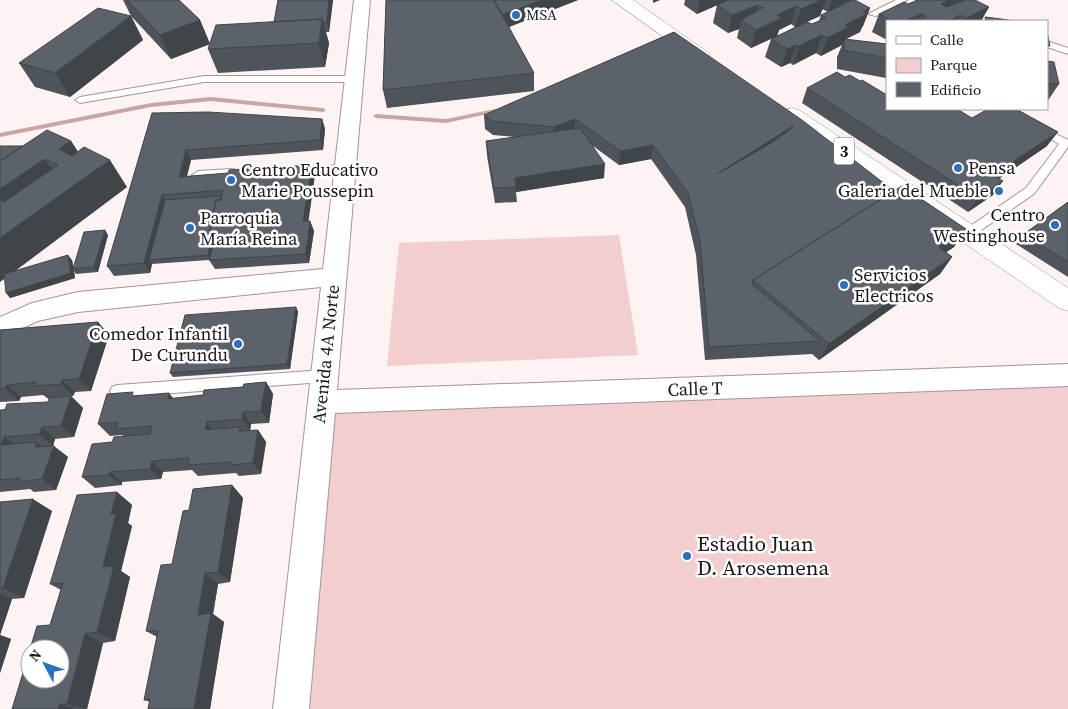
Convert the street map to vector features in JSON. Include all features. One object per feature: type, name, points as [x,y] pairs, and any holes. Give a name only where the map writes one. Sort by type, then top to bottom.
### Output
[{"type":"main road","points":[[620,0],[720,67]]},
{"type":"main road","name":"3","points":[[778,106],[1068,302]]},
{"type":"street","name":"Avenida 4A Norte","points":[[291,709],[362,0]]},
{"type":"street","points":[[0,328],[32,313],[78,302],[334,277]]},
{"type":"street","name":"Calle T","points":[[321,402],[1068,375]]},
{"type":"lane","points":[[874,14],[903,0]]},
{"type":"lane","points":[[1048,44],[1068,51]]},
{"type":"lane","points":[[80,100],[204,79],[354,79]]},
{"type":"lane","points":[[967,234],[1030,190],[1065,143],[1030,124]]},
{"type":"lane","points":[[286,171],[345,169]]},
{"type":"lane","points":[[198,175],[247,173]]},
{"type":"lane","points":[[117,391],[324,376]]},
{"type":"green space","points":[[619,235],[638,355],[387,366],[399,243]]},
{"type":"green space","name":"Estadio Juan D. Arosemena","points":[[1068,375],[1068,709],[291,709],[321,402]]},
{"type":"building","points":[[127,0],[179,0],[200,20],[160,35]]},
{"type":"building","points":[[278,0],[329,0],[327,22],[323,22],[322,19],[274,22]]},
{"type":"building","points":[[386,0],[494,0],[534,73],[383,90]]},
{"type":"building","points":[[494,0],[542,0],[502,15]]},
{"type":"building","points":[[728,0],[822,0],[801,9],[796,6],[777,15],[782,18],[756,30],[741,20],[763,8],[758,5],[732,15],[717,5]]},
{"type":"building","points":[[852,0],[870,8],[863,12],[867,14],[845,25],[849,27],[827,38],[822,35],[799,46],[796,45],[787,49],[771,39],[807,22],[812,24],[826,18],[821,15]]},
{"type":"building","points":[[918,0],[949,0],[941,4],[947,7],[966,0],[975,0],[989,7],[966,18],[960,15],[951,20],[922,20],[927,17],[922,14],[907,20],[891,20],[879,14],[904,2],[908,4]]},
{"type":"building","points":[[98,8],[131,16],[55,73],[19,63]]},
{"type":"building","points":[[985,17],[1009,20],[986,20]]},
{"type":"building","points":[[322,19],[319,43],[208,49],[216,25]]},
{"type":"building","points":[[674,32],[802,120],[894,191],[753,280],[752,284],[820,341],[709,347],[700,241],[688,193],[653,145],[620,151],[575,119],[554,127],[492,121],[484,115]],"holes":[[[793,126],[773,142],[717,174]]]},
{"type":"building","points":[[844,39],[886,44],[886,58],[844,50]]},
{"type":"building","points":[[1048,61],[1054,62],[1059,84],[1048,83]]},
{"type":"building","name":"Pensa","points":[[837,72],[845,77],[850,75],[860,81],[862,80],[886,94],[886,110],[959,110],[972,118],[986,110],[1018,110],[1058,132],[993,175],[1003,181],[978,198],[807,88]]},
{"type":"building","name":"Centro Educativo Marie Poussepin","points":[[208,112],[322,119],[320,140],[186,150],[179,177],[228,173],[229,170],[312,165],[303,221],[310,221],[306,254],[209,260],[216,235],[209,235],[216,200],[221,200],[223,190],[162,195],[144,263],[107,266],[152,113]]},
{"type":"building","points":[[580,128],[605,164],[515,178],[516,187],[494,188],[486,141]]},
{"type":"building","points":[[47,130],[71,141],[59,149],[72,156],[84,147],[110,160],[0,238],[0,200],[4,202],[58,165],[45,159],[0,189],[0,161]]},
{"type":"building","points":[[0,146],[23,146],[0,161]]},
{"type":"building","name":"Servicios Electricos","points":[[902,186],[966,229],[939,247],[952,257],[829,344],[753,280]]},
{"type":"building","name":"Parroquia María Reina","points":[[221,196],[220,200],[216,200],[209,235],[211,240],[208,255],[149,260],[165,200]]},
{"type":"building","name":"Centro Westinghouse","points":[[1068,202],[1068,262],[1024,234]]},
{"type":"building","points":[[105,230],[94,267],[73,269],[84,232]]},
{"type":"building","points":[[68,255],[71,273],[6,293],[4,274]]},
{"type":"building","name":"Comedor Infantil De Curundu","points":[[296,307],[287,364],[170,373],[185,315]]},
{"type":"building","points":[[98,322],[79,379],[62,380],[61,384],[34,386],[36,382],[7,385],[5,388],[0,389],[0,330]]},
{"type":"building","points":[[266,382],[261,411],[243,412],[242,419],[207,422],[205,430],[240,427],[239,431],[258,430],[253,463],[230,465],[231,462],[188,465],[189,458],[152,461],[150,469],[110,472],[109,475],[82,477],[92,444],[112,442],[114,437],[150,434],[152,426],[116,429],[118,422],[98,424],[107,394],[133,392],[132,396],[169,393],[168,399],[203,395],[204,390],[243,387],[244,384]]},
{"type":"building","points":[[71,396],[61,426],[42,427],[39,434],[4,437],[1,445],[36,442],[35,447],[54,446],[42,479],[19,482],[20,478],[0,480],[0,410],[5,410],[7,404],[48,402],[49,398]]},
{"type":"building","points":[[232,485],[218,572],[205,573],[198,615],[211,613],[194,709],[148,709],[150,699],[144,700],[158,631],[146,631],[161,565],[172,564],[183,511],[189,510],[193,489]]},
{"type":"building","points":[[117,492],[111,514],[116,514],[103,567],[114,566],[97,632],[85,634],[67,704],[60,704],[58,709],[12,709],[20,683],[20,689],[70,689],[70,639],[33,639],[37,626],[50,625],[63,583],[50,584],[77,495]]},
{"type":"building","points":[[33,499],[3,588],[0,588],[0,502]]},
{"type":"waterway","points":[[0,135],[151,105],[211,99],[323,110]]},
{"type":"waterway","points":[[376,116],[446,121],[495,111]]},
{"type":"place","name":"MSA","points":[[516,15]]},
{"type":"place","name":"Pensa","points":[[958,168]]},
{"type":"place","name":"Centro Educativo Marie Poussepin","points":[[231,180]]},
{"type":"place","name":"Galeria del Mueble","points":[[999,191]]},
{"type":"place","name":"Centro Westinghouse","points":[[1055,225]]},
{"type":"place","name":"Parroquia María Reina","points":[[190,228]]},
{"type":"place","name":"Servicios Electricos","points":[[844,285]]},
{"type":"place","name":"Comedor Infantil De Curundu","points":[[238,344]]},
{"type":"place","name":"Estadio Juan D. Arosemena","points":[[687,556]]}]
